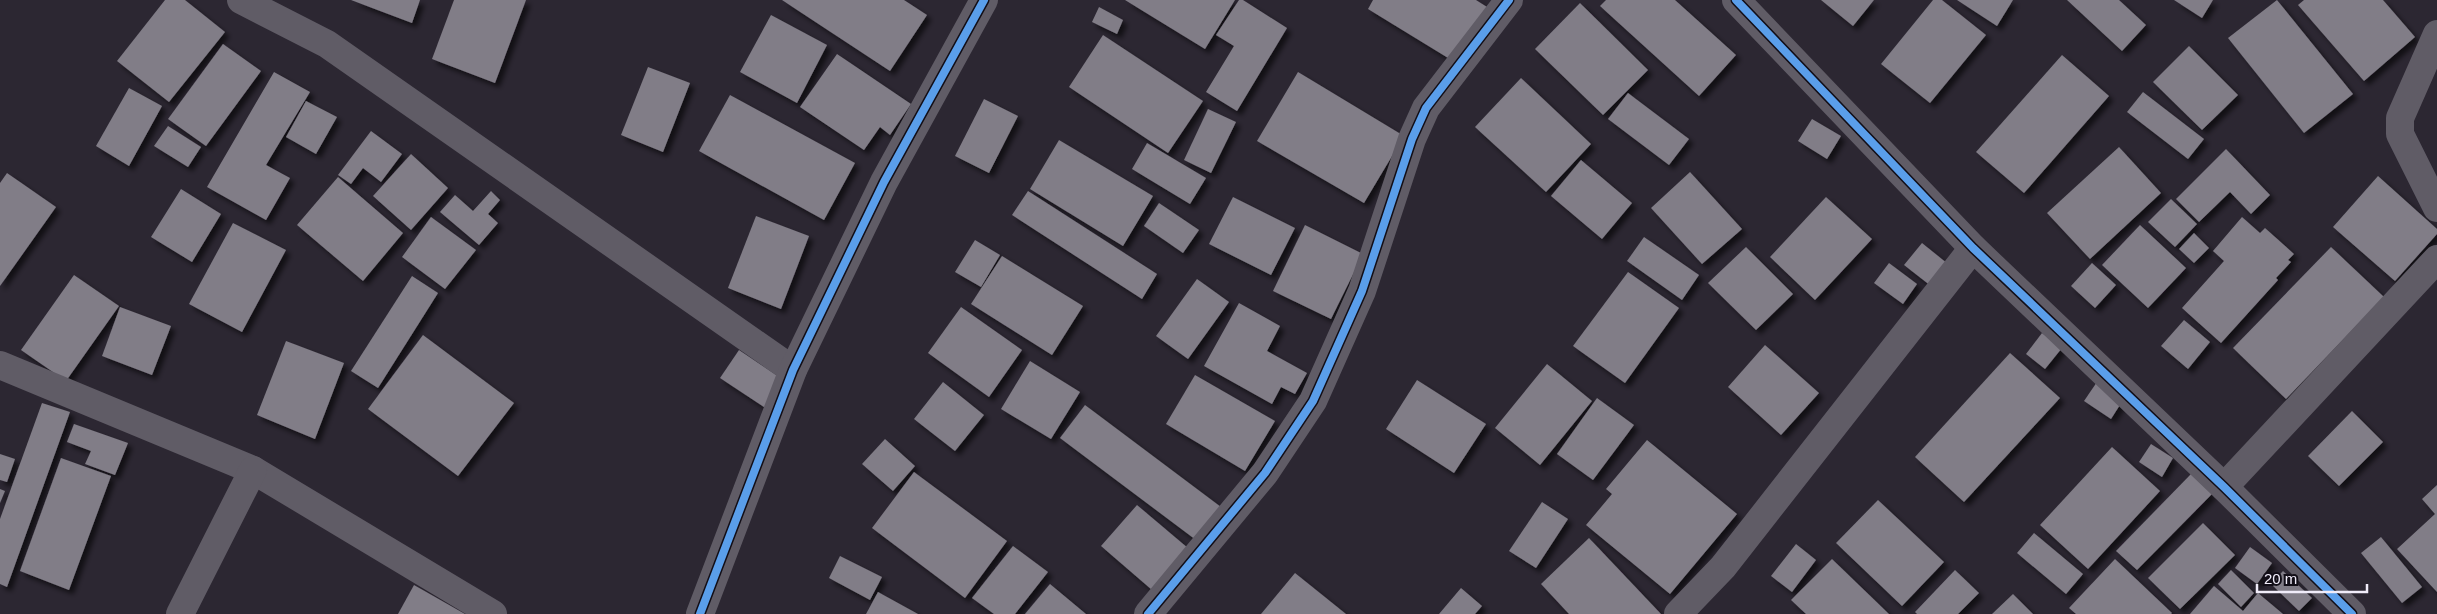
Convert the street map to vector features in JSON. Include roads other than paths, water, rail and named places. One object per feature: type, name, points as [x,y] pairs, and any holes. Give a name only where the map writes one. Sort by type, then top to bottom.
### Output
[{"type":"street","points":[[241,0],[334,49],[793,370]]},
{"type":"street","points":[[700,614],[793,370],[884,182],[984,0]]},
{"type":"street","points":[[1148,614],[1264,473],[1313,401],[1362,291],[1412,139],[1426,108],[1509,0]]},
{"type":"street","points":[[1736,0],[1973,248],[2224,487],[2352,614]]},
{"type":"street","points":[[2437,34],[2406,101],[2400,118],[2400,134],[2437,208]]},
{"type":"street","points":[[1678,614],[1723,567],[1973,248]]},
{"type":"street","points":[[2224,487],[2437,259]]},
{"type":"street","points":[[0,366],[254,470],[493,614]]},
{"type":"street","points":[[180,614],[254,470]]}]
